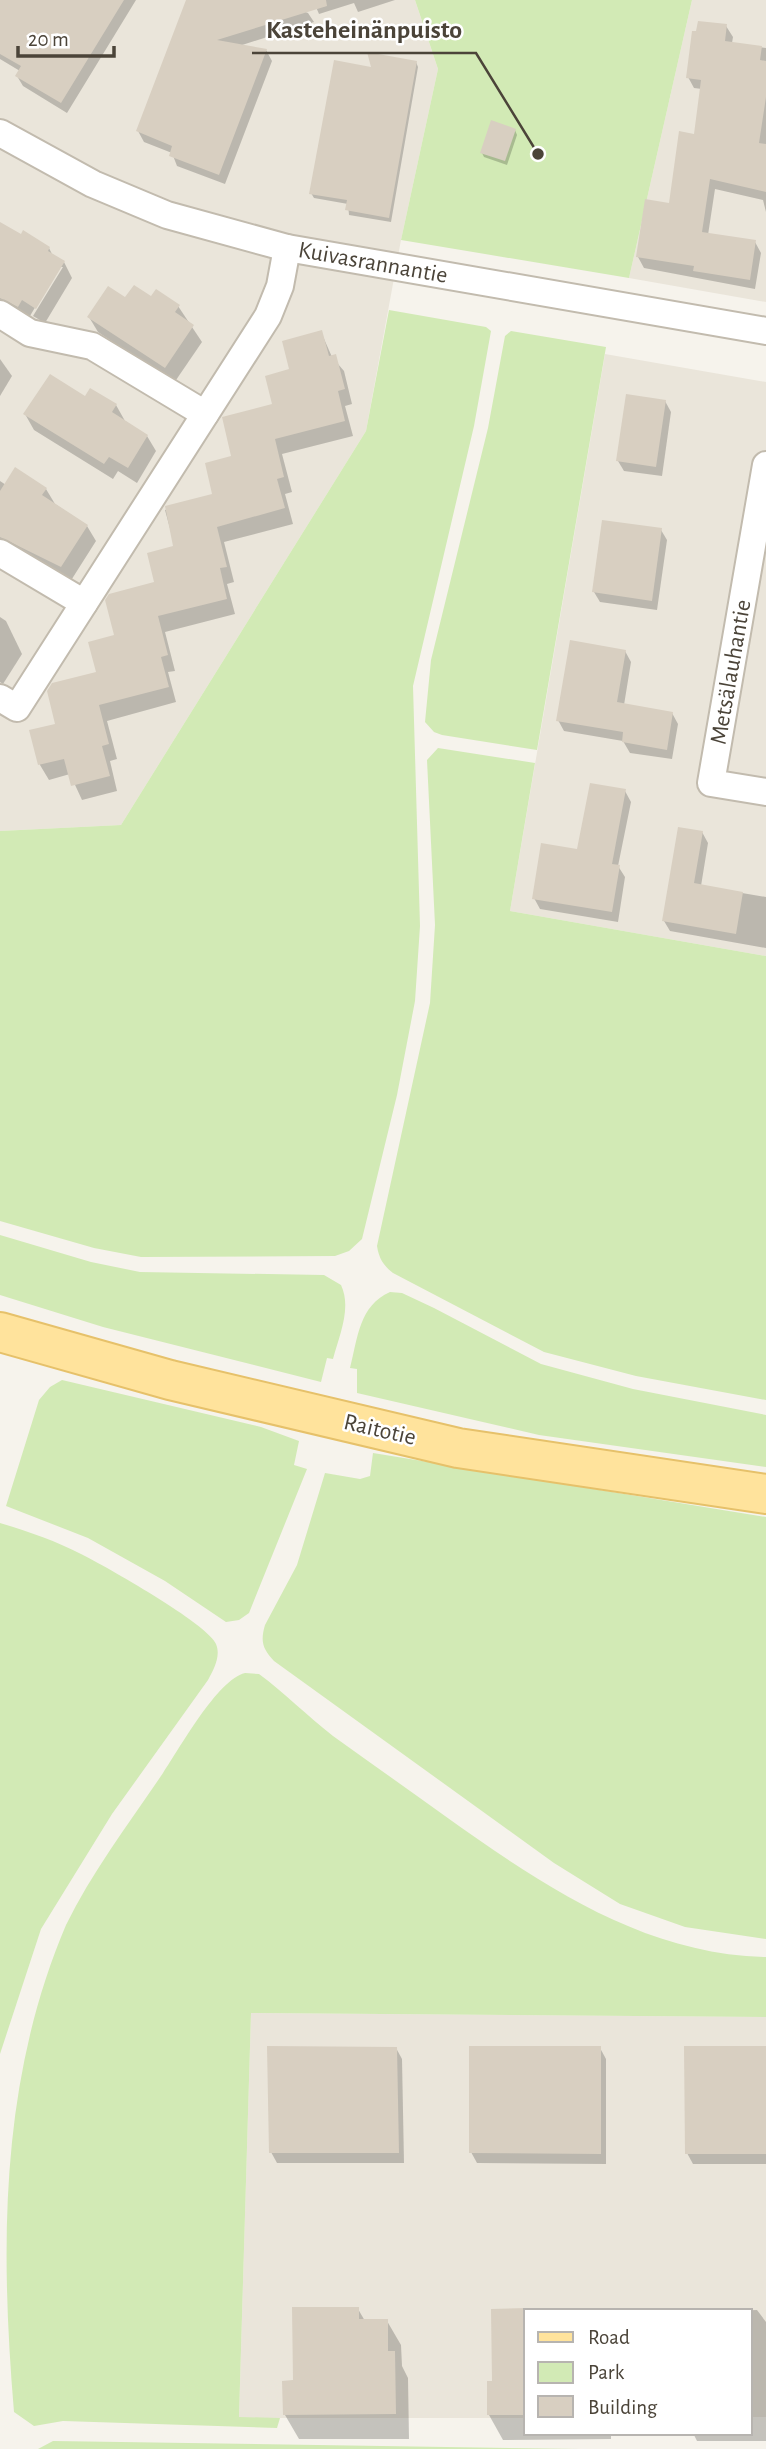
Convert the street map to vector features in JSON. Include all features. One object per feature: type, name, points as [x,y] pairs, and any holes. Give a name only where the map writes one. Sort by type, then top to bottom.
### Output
[{"type":"main road","name":"Raitotie","points":[[0,1332],[170,1380],[458,1448],[766,1494]]},
{"type":"street","name":"Kuivasrannantie","points":[[0,133],[93,184],[167,215],[287,247],[766,331]]},
{"type":"street","points":[[0,698],[17,708],[268,316],[280,286],[287,247]]},
{"type":"street","points":[[0,314],[30,333],[92,346],[205,414]]},
{"type":"street","name":"Metsälauhantie","points":[[766,465],[711,783],[766,792]]},
{"type":"street","points":[[0,553],[84,603]]},
{"type":"shaded area","points":[[0,0],[415,0],[438,69],[401,240],[366,431],[121,825],[0,831]]},
{"type":"shaded area","points":[[692,0],[766,0],[766,302],[629,278]]},
{"type":"shaded area","points":[[605,354],[766,382],[766,956],[510,911]]},
{"type":"shaded area","points":[[251,2013],[766,2017],[766,2417],[752,2417],[752,2309],[524,2309],[524,2418],[239,2418]]},
{"type":"green space","points":[[415,0],[692,0],[629,278],[401,240],[438,69]]},
{"type":"green space","points":[[389,310],[486,327],[491,331],[474,426],[413,686],[420,926],[415,1001],[397,1095],[362,1239],[349,1251],[335,1256],[141,1257],[94,1248],[0,1221],[0,831],[121,825],[366,431]]},
{"type":"green space","points":[[511,331],[606,347],[537,750],[442,735],[434,732],[425,722],[431,660],[488,428],[505,336]]},
{"type":"green space","points":[[438,748],[535,763],[510,911],[766,956],[766,1400],[636,1376],[544,1352],[393,1273],[381,1258],[377,1246],[430,1003],[435,925],[427,760]]},
{"type":"green space","points":[[0,1235],[91,1262],[140,1272],[324,1275],[341,1285],[345,1303],[333,1359],[327,1358],[321,1382],[103,1327],[0,1295]]},
{"type":"green space","points":[[390,1292],[402,1293],[434,1308],[541,1364],[633,1389],[766,1415],[766,1467],[539,1435],[357,1393],[357,1369],[350,1368],[361,1324],[372,1305]]},
{"type":"green space","points":[[62,1380],[261,1427],[299,1441],[294,1465],[307,1469],[249,1613],[239,1620],[226,1622],[165,1581],[88,1538],[6,1506],[39,1400],[50,1387]]},
{"type":"green space","points":[[373,1453],[766,1517],[766,1939],[685,1927],[620,1904],[554,1863],[270,1657],[263,1641],[265,1625],[297,1565],[325,1473],[360,1479],[370,1476]]},
{"type":"green space","points":[[0,1523],[62,1545],[132,1582],[195,1623],[216,1644],[218,1653],[208,1680],[112,1814],[41,1929],[0,2054]]},
{"type":"green space","points":[[245,1673],[259,1674],[333,1736],[482,1842],[557,1890],[636,1929],[678,1943],[721,1953],[766,1957],[766,2017],[251,2013],[239,2417],[280,2418],[277,2428],[63,2421],[34,2426],[14,2412],[7,2287],[7,2225],[17,2103],[28,2043],[44,1984],[66,1925],[99,1867],[211,1701],[234,1678]]},
{"type":"green space","points":[[53,2441],[580,2449],[38,2449]]},
{"type":"building","points":[[0,0],[124,0],[61,103],[15,76],[21,66],[0,54]]},
{"type":"building","points":[[186,0],[326,0],[327,6],[217,40],[267,49],[219,175],[169,156],[172,146],[136,131]]},
{"type":"building","points":[[698,21],[727,24],[725,41],[762,46],[760,60],[766,61],[766,97],[759,143],[766,144],[766,192],[710,179],[702,232],[756,240],[750,280],[693,271],[694,266],[636,257],[645,199],[669,203],[679,131],[694,134],[701,80],[686,78],[692,31],[696,31]]},
{"type":"building","points":[[367,52],[417,61],[389,218],[345,210],[347,200],[309,194],[334,60],[371,67]]},
{"type":"building","points":[[491,120],[516,129],[505,161],[480,153]]},
{"type":"building","points":[[0,222],[21,234],[23,230],[50,247],[48,251],[65,261],[36,309],[22,300],[18,307],[0,298]]},
{"type":"building","points":[[134,285],[151,296],[156,289],[180,305],[175,312],[194,325],[165,368],[87,317],[108,286],[125,297]]},
{"type":"building","points":[[322,330],[329,356],[336,354],[345,389],[338,391],[345,421],[275,439],[284,477],[277,479],[285,508],[217,527],[227,567],[220,568],[227,599],[158,616],[168,655],[161,657],[169,687],[99,705],[109,744],[102,746],[110,776],[71,786],[64,759],[38,765],[29,730],[55,724],[47,691],[52,683],[96,672],[88,642],[114,635],[105,600],[109,594],[154,582],[147,553],[173,546],[165,506],[212,494],[205,463],[231,456],[222,417],[272,404],[265,376],[289,369],[282,341]]},
{"type":"building","points":[[50,374],[85,396],[90,388],[117,404],[112,412],[148,435],[128,468],[109,457],[104,464],[23,414]]},
{"type":"building","points":[[626,394],[666,400],[656,467],[616,461]]},
{"type":"building","points":[[15,467],[47,488],[42,495],[88,525],[61,567],[0,537],[0,491]]},
{"type":"building","points":[[602,520],[662,528],[652,601],[592,592]]},
{"type":"building","points":[[570,640],[626,650],[617,702],[673,712],[667,750],[622,742],[623,732],[556,721]]},
{"type":"building","points":[[590,783],[626,789],[612,864],[620,865],[612,912],[532,899],[541,843],[577,849]]},
{"type":"building","points":[[678,827],[703,831],[694,883],[743,892],[736,934],[662,921]]},
{"type":"building","points":[[267,2046],[397,2047],[399,2153],[269,2153]]},
{"type":"building","points":[[469,2046],[601,2046],[601,2154],[469,2153]]},
{"type":"building","points":[[684,2046],[766,2046],[766,2154],[685,2154]]},
{"type":"building","points":[[292,2307],[359,2307],[359,2319],[388,2319],[388,2351],[395,2351],[396,2414],[283,2415],[282,2381],[293,2380]]},
{"type":"building","points":[[526,2308],[524,2415],[487,2415],[487,2381],[492,2381],[491,2309]]},
{"type":"place","name":"Kasteheinänpuisto","points":[[538,154]]}]
